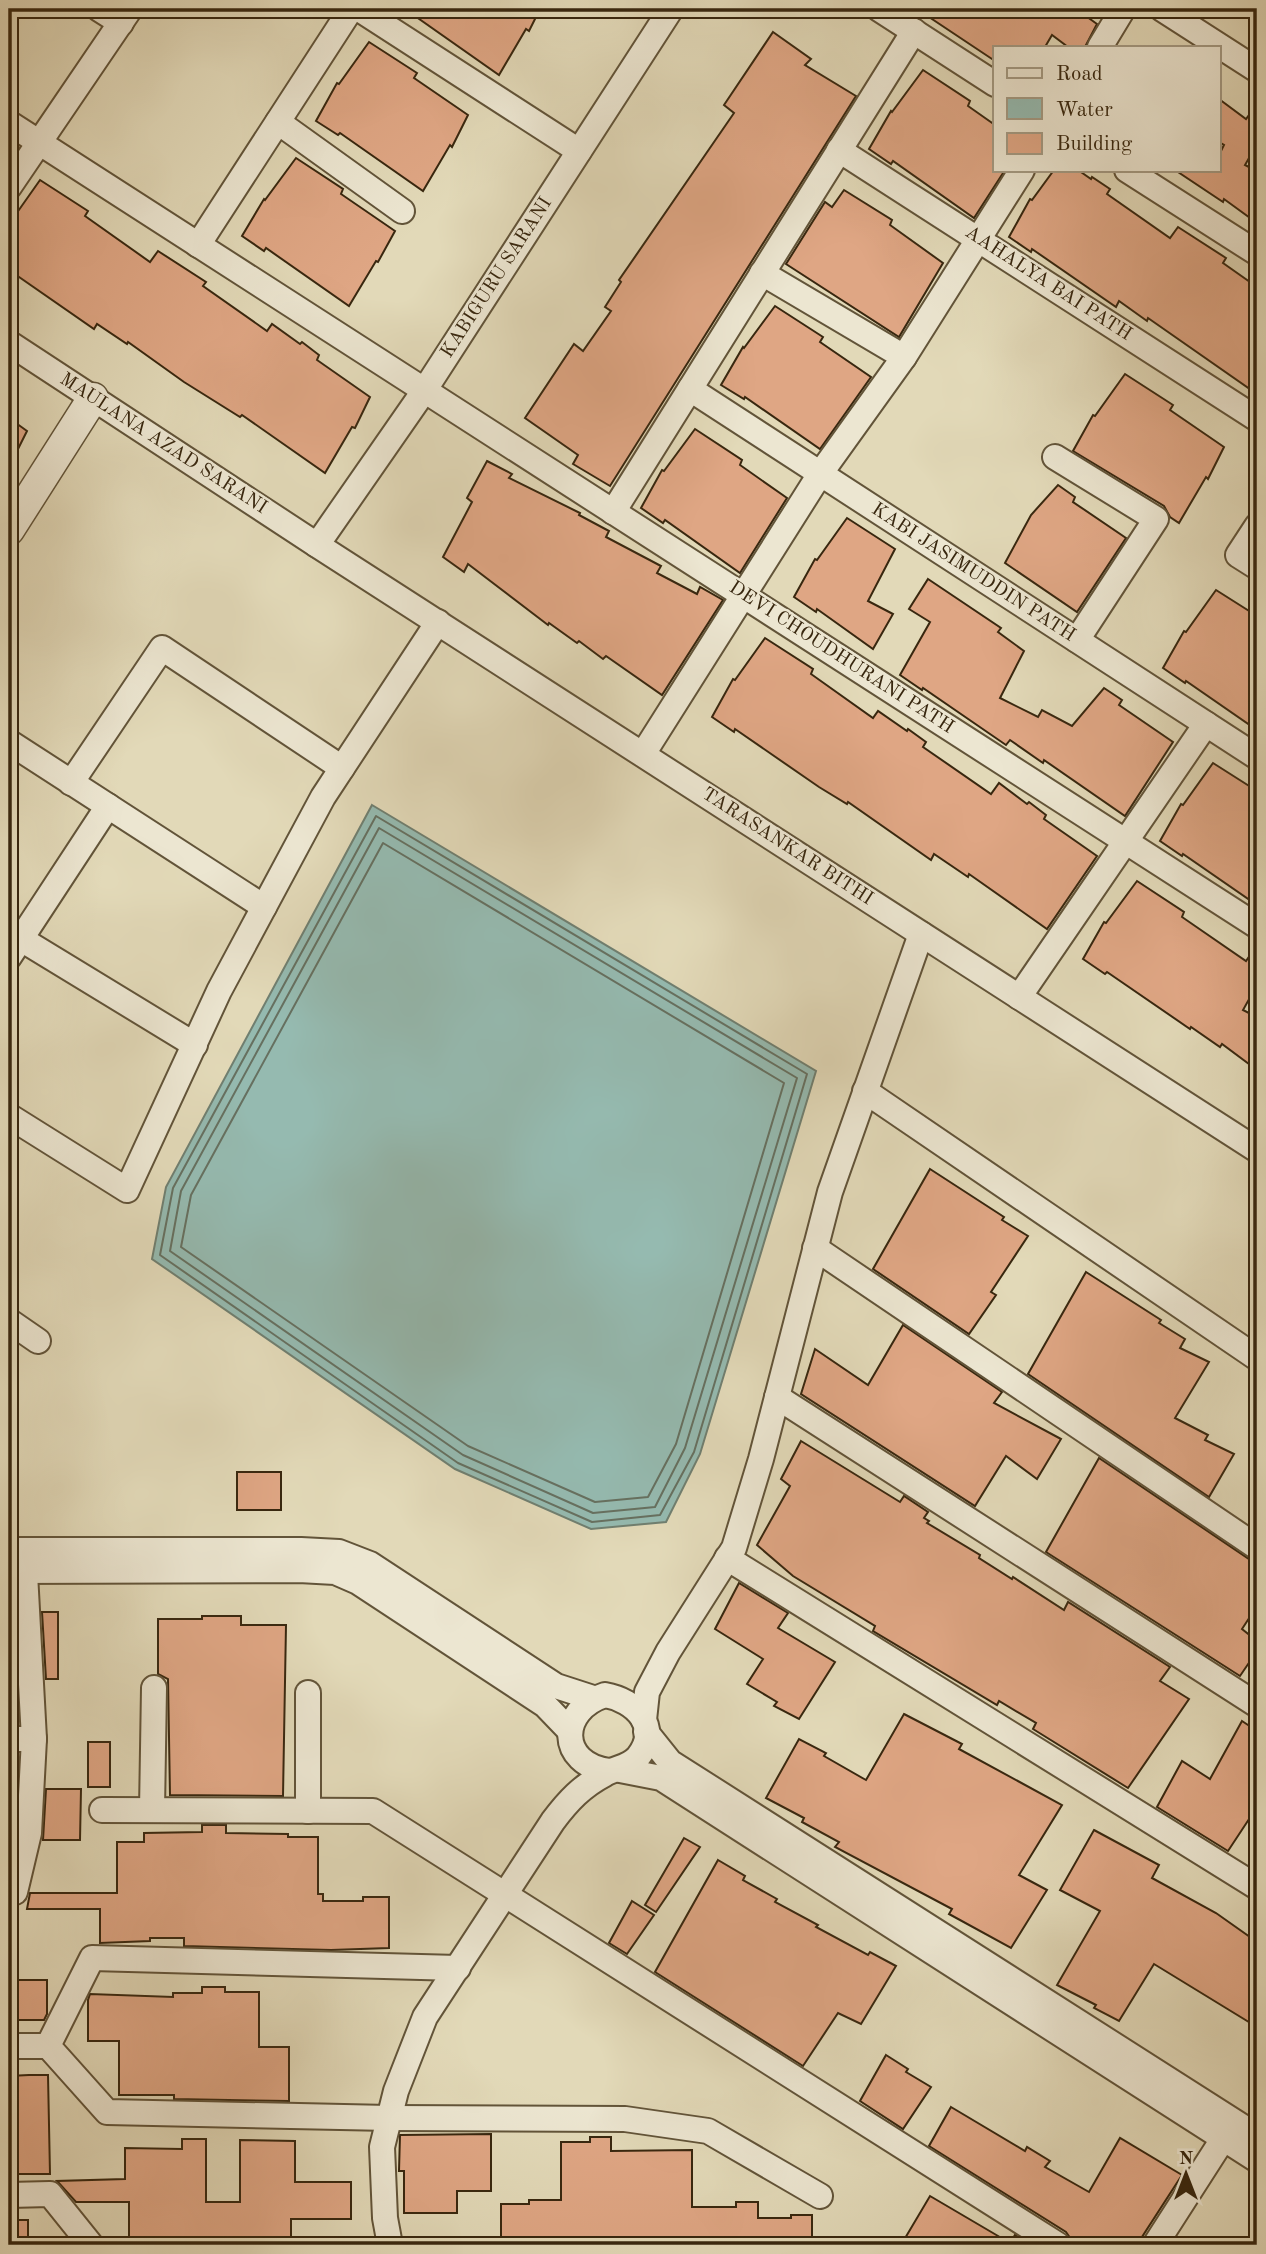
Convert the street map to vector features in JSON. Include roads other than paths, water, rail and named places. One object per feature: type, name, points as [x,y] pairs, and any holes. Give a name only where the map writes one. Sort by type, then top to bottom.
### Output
[{"type":"street","points":[[9,187],[125,16],[99,9]]},
{"type":"street","points":[[198,245],[351,9]]},
{"type":"street","points":[[359,9],[579,151]]},
{"type":"street","name":"KABIGURU SARANI","points":[[317,545],[424,391],[671,9]]},
{"type":"street","points":[[879,9],[993,83]]},
{"type":"street","points":[[1101,46],[1123,9]]},
{"type":"street","points":[[1162,9],[1220,46]]},
{"type":"street","points":[[613,512],[914,31]]},
{"type":"street","points":[[1220,46],[1257,70]]},
{"type":"street","points":[[278,122],[402,211]]},
{"type":"street","name":"DEVI CHOUDHURANI PATH","points":[[9,123],[1257,926]]},
{"type":"street","name":"AAHALYA BAI PATH","points":[[839,150],[1257,419]]},
{"type":"street","points":[[643,754],[820,474],[904,357],[1022,172]]},
{"type":"street","points":[[1130,172],[1257,253]]},
{"type":"street","points":[[762,273],[904,357]]},
{"type":"street","name":"MAULANA AZAD SARANI","points":[[9,343],[317,545]]},
{"type":"street","name":"KABI JASIMUDDIN PATH","points":[[690,389],[1257,757]]},
{"type":"street","points":[[9,530],[93,398]]},
{"type":"street","points":[[1055,457],[1156,519],[1077,640]]},
{"type":"street","points":[[1257,526],[1238,555],[1257,567]]},
{"type":"street","name":"TARASANKAR BITHI","points":[[317,545],[1257,1150]]},
{"type":"street","points":[[9,1116],[127,1190],[219,992],[323,797],[438,622]]},
{"type":"street","points":[[72,783],[162,648],[342,768]]},
{"type":"street","points":[[1019,997],[1206,724]]},
{"type":"street","points":[[9,742],[264,907]]},
{"type":"street","points":[[108,806],[15,948],[195,1045]]},
{"type":"street","points":[[390,2245],[385,2218],[382,2147],[396,2091],[425,2017],[570,1799],[585,1785],[630,1765],[639,1755],[645,1743],[647,1692],[668,1652],[734,1548],[777,1397],[830,1192],[921,934]]},
{"type":"street","points":[[865,1091],[1257,1358]]},
{"type":"street","points":[[815,1248],[1257,1547]]},
{"type":"street","points":[[9,1321],[38,1340]]},
{"type":"street","points":[[777,1397],[1257,1705]]},
{"type":"street","points":[[17,1561],[300,1550],[339,1552],[370,1564],[556,1686],[629,1702],[639,1711],[645,1726],[670,1762],[1229,2130],[1257,2160]]},
{"type":"street","points":[[727,1558],[1257,1887]]},
{"type":"street","points":[[9,1892],[15,1892],[29,1833],[34,1738],[17,1561]]},
{"type":"street","points":[[17,1561],[335,1572],[358,1583],[545,1705],[573,1742],[583,1762],[596,1769],[662,1778],[1229,2130],[1257,2136]]},
{"type":"street","points":[[553,1821],[573,1775],[573,1719],[582,1706],[628,1686],[668,1652]]},
{"type":"street","points":[[152,1810],[154,1688]]},
{"type":"street","points":[[308,1693],[308,1811]]},
{"type":"street","points":[[9,1739],[34,1738]]},
{"type":"street","points":[[102,1810],[373,1811],[1058,2245]]},
{"type":"street","points":[[48,2046],[92,1958],[458,1968]]},
{"type":"street","points":[[9,2046],[48,2046],[107,2112],[389,2118],[625,2119],[708,2131],[820,2196]]},
{"type":"street","points":[[1156,2245],[1229,2130]]},
{"type":"street","points":[[9,2195],[50,2194],[91,2245]]},
{"type":"water","points":[[372,805],[816,1071],[700,1454],[666,1522],[591,1529],[455,1469],[152,1259],[166,1187]]}]
